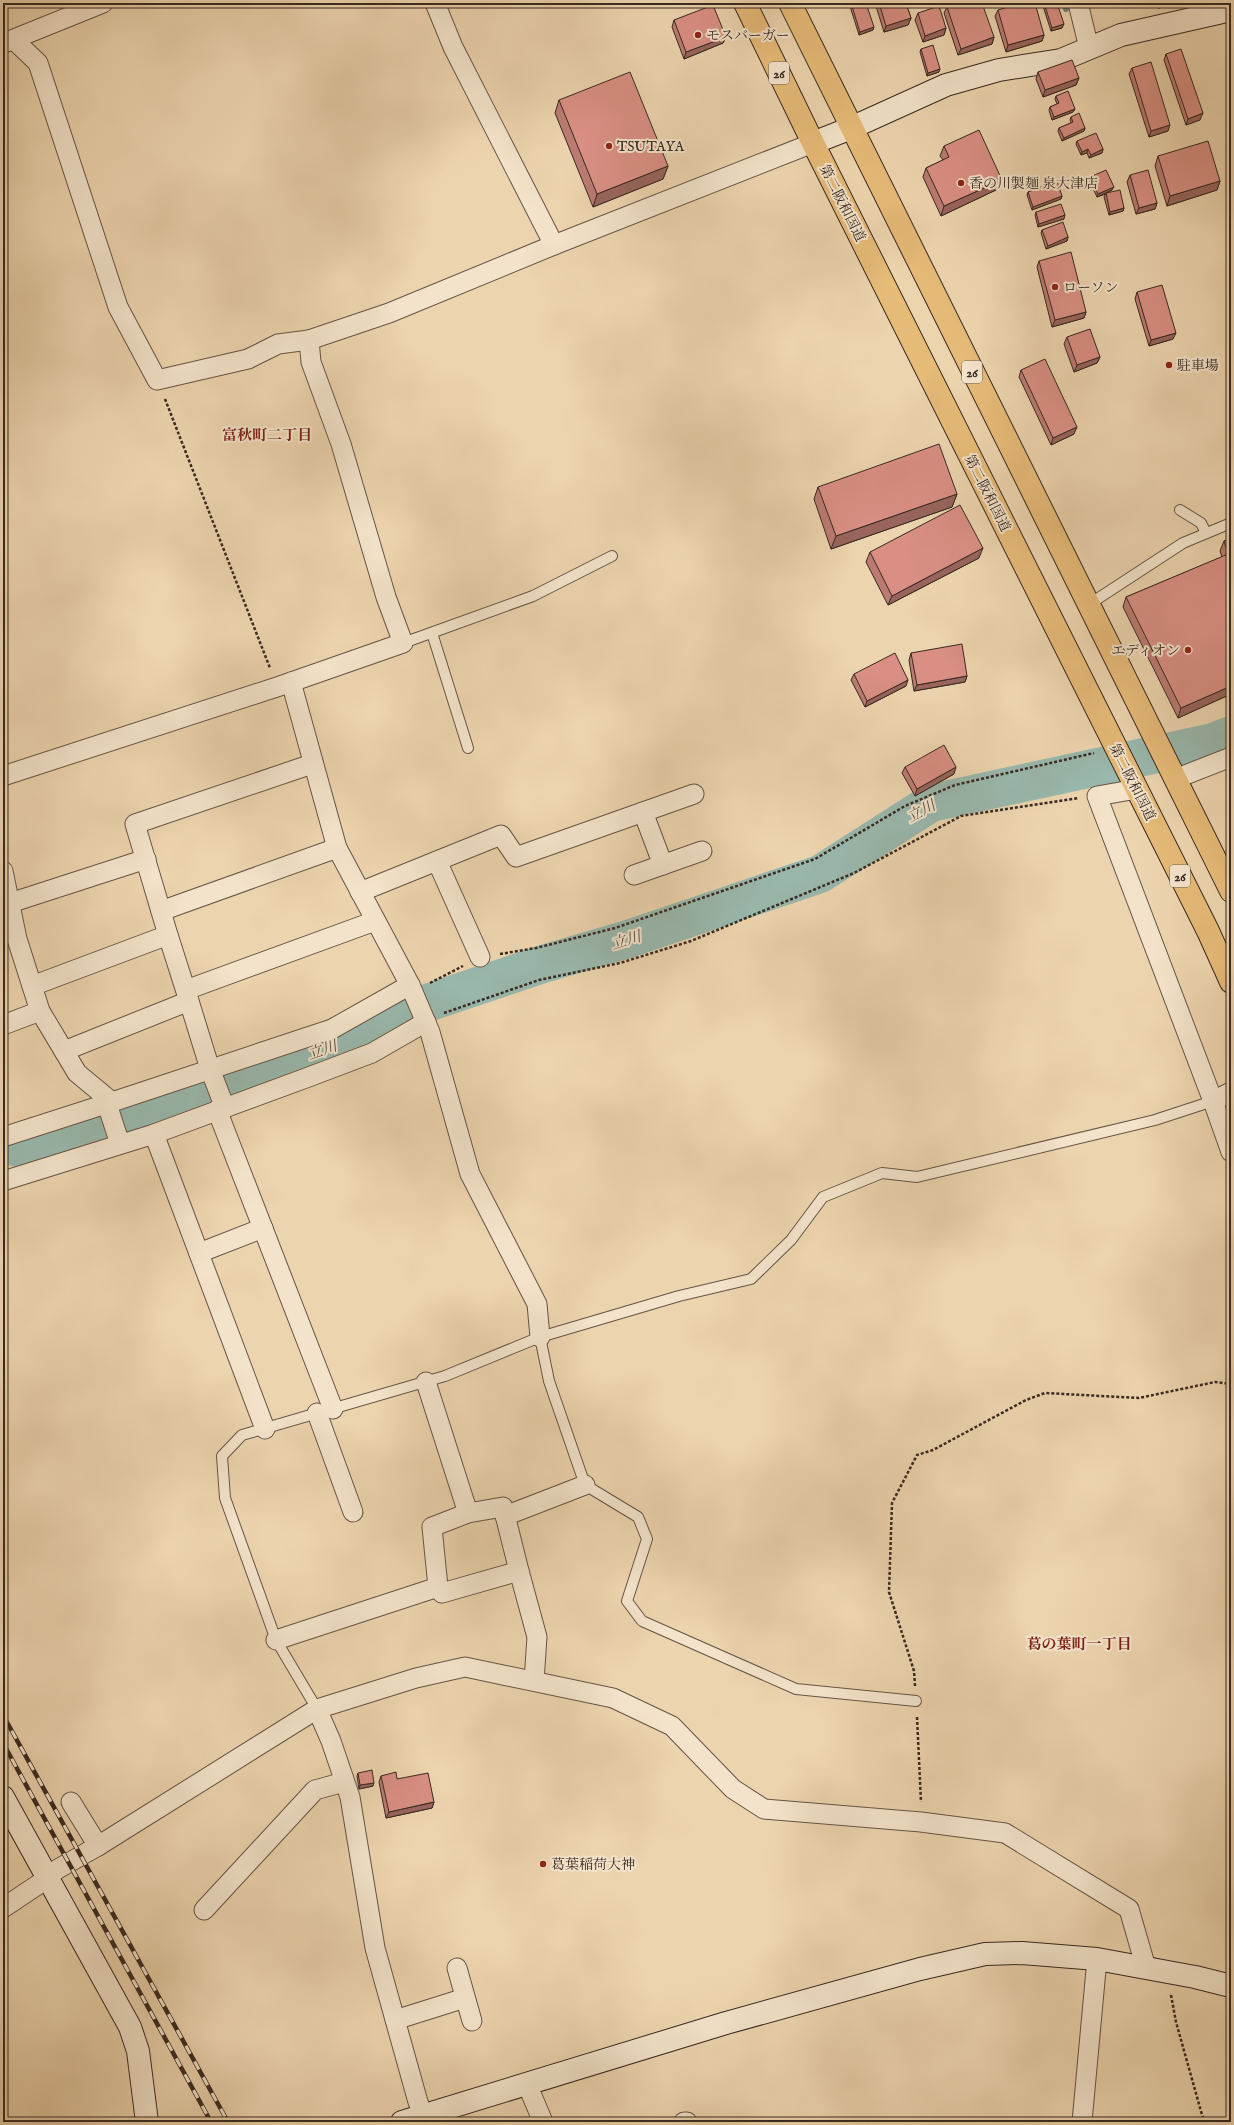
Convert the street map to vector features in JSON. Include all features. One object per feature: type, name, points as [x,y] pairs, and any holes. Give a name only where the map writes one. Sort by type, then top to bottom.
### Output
[{"type":"highway","name":"第二阪和国道","points":[[745,3],[813,143],[1208,931],[1231,982]]},
{"type":"highway","name":"26","points":[[790,3],[1231,891]]},
{"type":"street","points":[[8,42],[103,3]]},
{"type":"street","points":[[435,3],[452,47],[554,245]]},
{"type":"street","points":[[1078,3],[1089,48]]},
{"type":"street","points":[[8,42],[38,63],[118,307],[157,380],[248,359],[278,344],[309,340],[390,313],[554,245],[851,128],[946,85],[999,70],[1061,60],[1121,35],[1231,10]]},
{"type":"street","points":[[3,776],[284,685],[403,643],[386,597],[341,444],[311,362],[309,340]]},
{"type":"street","points":[[284,685],[312,764],[337,848],[412,990],[426,1021],[470,1174],[537,1304],[540,1337]]},
{"type":"street","points":[[1172,773],[1231,757]]},
{"type":"street","points":[[312,764],[135,824],[222,1108],[325,1411],[353,1512]]},
{"type":"street","points":[[1132,780],[1097,796],[1231,1152]]},
{"type":"street","points":[[360,892],[501,835],[516,857],[694,794]]},
{"type":"street","points":[[643,812],[664,864]]},
{"type":"street","points":[[161,911],[337,848]]},
{"type":"street","points":[[634,875],[702,851]]},
{"type":"street","points":[[10,903],[146,859]]},
{"type":"street","points":[[437,860],[480,957]]},
{"type":"street","points":[[3,871],[10,903],[10,941],[32,986],[40,1011],[77,1073],[110,1106],[119,1142]]},
{"type":"street","points":[[64,1051],[187,996],[376,921]]},
{"type":"street","points":[[32,986],[168,935]]},
{"type":"street","points":[[3,1137],[110,1106],[212,1073],[332,1028],[412,990]]},
{"type":"street","points":[[3,1025],[40,1011]]},
{"type":"street","points":[[3,1181],[119,1142],[154,1134],[372,1053],[426,1021]]},
{"type":"street","points":[[1213,1101],[1231,1092]]},
{"type":"street","points":[[154,1134],[265,1428]]},
{"type":"street","points":[[199,1253],[263,1228]]},
{"type":"street","points":[[426,1382],[468,1513]]},
{"type":"street","points":[[505,1516],[585,1485]]},
{"type":"street","points":[[519,1571],[442,1593],[438,1587],[432,1527],[468,1513],[503,1507],[538,1637],[534,1682]]},
{"type":"street","points":[[276,1640],[438,1587]]},
{"type":"street","points":[[3,1908],[48,1878],[56,1870],[98,1846],[317,1709],[416,1678],[465,1667],[613,1698],[672,1726],[733,1789],[764,1809],[921,1822],[1005,1833],[1129,1909],[1156,1970]]},
{"type":"street","points":[[317,1709],[331,1740],[350,1797],[375,1948],[425,2119]]},
{"type":"street","points":[[204,1910],[315,1790],[344,1782]]},
{"type":"street","points":[[3,1797],[130,2027],[138,2051],[147,2122]]},
{"type":"street","points":[[71,1802],[98,1846]]},
{"type":"street","points":[[402,2122],[425,2119],[527,2084],[726,2023],[920,1970],[985,1954],[1022,1953],[1097,1959],[1231,1986]]},
{"type":"street","points":[[1082,2122],[1097,1959]]},
{"type":"street","points":[[457,1968],[472,2021]]},
{"type":"street","points":[[395,2020],[466,1998]]},
{"type":"street","points":[[527,2084],[543,2122]]},
{"type":"lane","points":[[1180,510],[1201,523],[1206,533]]},
{"type":"lane","points":[[1088,605],[1183,544],[1231,523]]},
{"type":"lane","points":[[403,643],[533,596],[612,556]]},
{"type":"lane","points":[[432,633],[468,748]]},
{"type":"lane","points":[[317,1709],[276,1640],[226,1498],[222,1456],[242,1435],[445,1376],[540,1337],[679,1296],[751,1279],[791,1240],[823,1197],[882,1173],[917,1176],[1155,1120],[1213,1101]]},
{"type":"lane","points":[[540,1337],[549,1381],[585,1485],[638,1517],[646,1539],[627,1601],[642,1621],[796,1689],[916,1701]]},
{"type":"path","points":[[157,380],[284,685]]},
{"type":"path","points":[[412,990],[480,957],[536,948],[615,928],[815,858],[905,806],[955,785],[1117,750]]},
{"type":"path","points":[[426,1021],[435,1016],[539,980],[620,963],[691,941],[854,873],[961,816],[1097,796]]},
{"type":"path","points":[[921,1822],[914,1672],[889,1592],[892,1503],[917,1455],[933,1450],[1026,1400],[1044,1393],[1139,1398],[1215,1382],[1231,1384]]},
{"type":"path","points":[[1156,1970],[1176,2022],[1204,2122]]},
{"type":"building","points":[[851,3],[866,3],[874,27],[860,32]]},
{"type":"building","points":[[879,3],[906,3],[911,18],[886,26]]},
{"type":"building","points":[[957,3],[982,3],[994,37],[961,49],[947,7]]},
{"type":"building","points":[[1021,3],[1035,3],[1044,35],[1008,45],[998,10]]},
{"type":"building","points":[[1044,3],[1057,3],[1064,24],[1052,28]]},
{"type":"building","name":"モスバーガー","points":[[713,5],[726,37],[686,52],[674,20]]},
{"type":"building","points":[[939,6],[946,28],[925,36],[918,13]]},
{"type":"building","points":[[933,45],[940,69],[928,73],[921,49]]},
{"type":"building","points":[[1181,49],[1203,113],[1188,119],[1166,54]]},
{"type":"building","points":[[1072,60],[1079,78],[1045,90],[1038,72]]},
{"type":"building","points":[[1151,62],[1170,125],[1151,131],[1132,68]]},
{"type":"building","name":"TSUTAYA","points":[[630,72],[668,166],[597,194],[559,100]]},
{"type":"building","points":[[1068,91],[1075,109],[1054,117],[1050,107],[1059,103],[1056,96]]},
{"type":"building","points":[[1079,113],[1085,128],[1064,138],[1059,128],[1073,122],[1071,117]]},
{"type":"building","name":"香の川製麺 泉大津店","points":[[979,130],[1002,180],[944,206],[926,168],[949,157],[944,146]]},
{"type":"building","points":[[1096,133],[1103,149],[1091,155],[1088,149],[1082,152],[1077,141]]},
{"type":"building","points":[[1208,141],[1220,181],[1170,196],[1158,156]]},
{"type":"building","points":[[1106,170],[1114,187],[1098,194],[1090,177]]},
{"type":"building","points":[[1148,170],[1157,203],[1139,208],[1130,175]]},
{"type":"building","points":[[1057,181],[1062,196],[1033,207],[1028,192]]},
{"type":"building","points":[[1120,190],[1124,208],[1110,212],[1106,193]]},
{"type":"building","points":[[1061,204],[1065,215],[1039,224],[1036,212]]},
{"type":"building","points":[[1063,222],[1068,237],[1048,246],[1042,230]]},
{"type":"building","points":[[1071,252],[1086,312],[1055,320],[1039,261]]},
{"type":"building","points":[[1162,285],[1176,333],[1151,340],[1137,292]]},
{"type":"building","points":[[1090,329],[1100,357],[1077,365],[1067,337]]},
{"type":"building","points":[[1045,359],[1077,427],[1053,438],[1021,370]]},
{"type":"building","points":[[939,444],[957,494],[836,536],[818,487]]},
{"type":"building","points":[[960,505],[983,548],[892,596],[870,552]]},
{"type":"building","name":"エディオン","points":[[1231,538],[1231,686],[1181,708],[1126,597],[1228,554],[1224,541]]},
{"type":"building","points":[[962,644],[967,676],[917,685],[911,653]]},
{"type":"building","points":[[895,653],[908,680],[867,701],[854,674]]},
{"type":"building","points":[[944,745],[956,767],[917,789],[905,767]]},
{"type":"building","points":[[372,1770],[374,1783],[360,1785],[358,1773]]},
{"type":"building","points":[[396,1772],[397,1779],[428,1773],[434,1802],[389,1812],[381,1776]]},
{"type":"waterway","points":[[1064,3],[1066,9]]},
{"type":"waterway","name":"立川","points":[[17,1148],[144,1112],[368,1034],[421,1005],[543,964],[628,939],[820,874],[931,803],[1213,742],[1231,735]]},
{"type":"waterway","points":[[3,1154],[17,1148]]},
{"type":"railway","points":[[3,1715],[228,2122]]},
{"type":"railway","points":[[3,1743],[211,2122]]},
{"type":"place","name":"モスバーガー","points":[[698,35]]},
{"type":"place","name":"TSUTAYA","points":[[609,146]]},
{"type":"place","name":"香の川製麺 泉大津店","points":[[961,183]]},
{"type":"place","name":"ローソン","points":[[1055,287]]},
{"type":"place","name":"駐車場","points":[[1169,365]]},
{"type":"place","name":"エディオン","points":[[1188,650]]},
{"type":"place","name":"葛葉稲荷大神","points":[[543,1864]]},
{"type":"district","name":"富秋町二丁目","points":[[267,435]]},
{"type":"district","name":"葛の葉町一丁目","points":[[1079,1644]]}]
